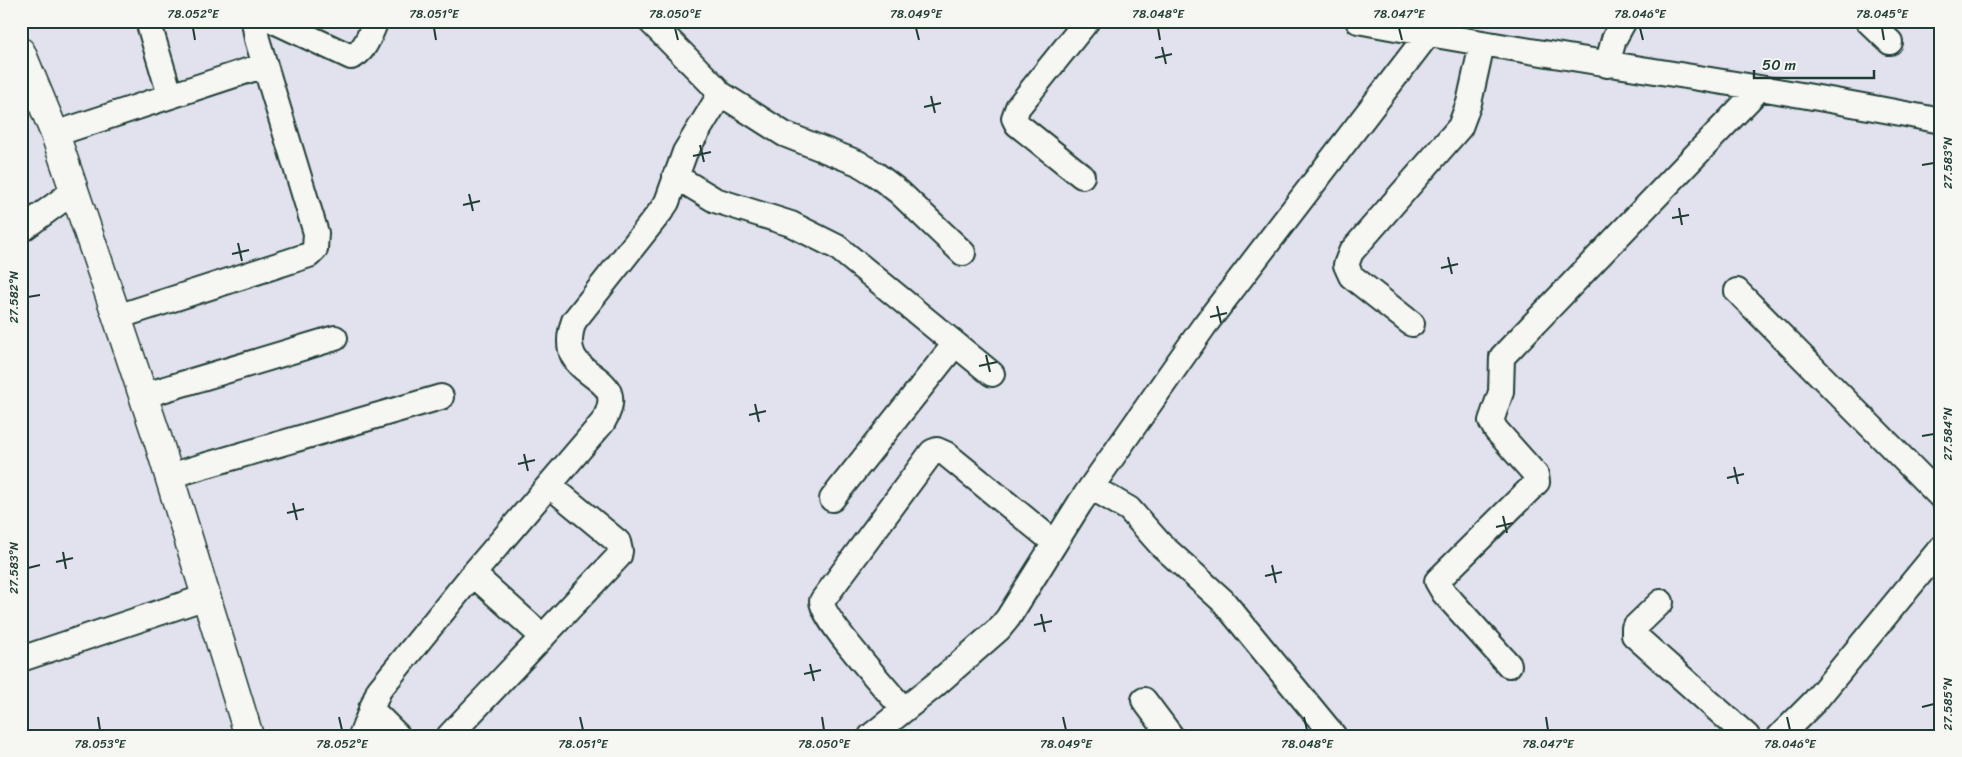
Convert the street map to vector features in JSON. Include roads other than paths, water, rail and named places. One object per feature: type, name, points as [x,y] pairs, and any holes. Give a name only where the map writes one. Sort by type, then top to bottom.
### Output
[{"type":"main road","points":[[21,52],[29,95],[56,134],[169,476],[249,736]]},
{"type":"street","points":[[148,21],[170,96]]},
{"type":"street","points":[[117,317],[309,255],[315,249],[316,233],[265,64],[254,21]]},
{"type":"street","points":[[274,21],[351,56],[358,54],[364,47],[376,21]]},
{"type":"street","points":[[650,21],[718,92],[784,134],[858,163],[874,173],[899,192],[963,253]]},
{"type":"street","points":[[1082,176],[1017,124],[1014,118],[1018,107],[1087,21]]},
{"type":"street","points":[[1358,21],[1482,44],[1614,44],[1759,88],[1941,121]]},
{"type":"street","points":[[1868,21],[1890,42]]},
{"type":"street","points":[[871,736],[999,629],[1017,605],[1091,488],[1204,326],[1428,34]]},
{"type":"street","points":[[1412,324],[1350,276],[1346,265],[1352,252],[1460,127],[1469,103],[1482,44]]},
{"type":"street","points":[[56,134],[265,64]]},
{"type":"street","points":[[1509,665],[1444,593],[1437,581],[1537,482],[1536,476],[1496,430],[1491,421],[1501,392],[1502,357],[1759,88]]},
{"type":"street","points":[[361,736],[379,690],[473,574],[603,422],[611,408],[608,388],[574,359],[568,347],[568,336],[574,321],[667,202],[684,152],[717,102],[718,92]]},
{"type":"street","points":[[675,176],[715,200],[791,224],[837,247],[992,374]]},
{"type":"street","points":[[21,230],[74,191]]},
{"type":"street","points":[[1738,291],[1941,497]]},
{"type":"street","points":[[142,396],[335,338]]},
{"type":"street","points":[[832,499],[955,344]]},
{"type":"street","points":[[169,476],[441,397]]},
{"type":"street","points":[[904,710],[846,640],[823,609],[822,601],[932,452],[937,450],[946,454],[1055,543]]},
{"type":"street","points":[[449,736],[619,556],[618,542],[549,484]]},
{"type":"street","points":[[1091,488],[1129,509],[1160,544],[1223,601],[1334,736]]},
{"type":"street","points":[[1780,736],[1815,701],[1941,548]]},
{"type":"street","points":[[473,574],[543,637]]},
{"type":"street","points":[[21,660],[206,598]]},
{"type":"street","points":[[1660,602],[1634,628],[1636,639],[1746,736]]},
{"type":"street","points":[[1144,700],[1171,736]]},
{"type":"street","points":[[371,709],[398,736]]}]
